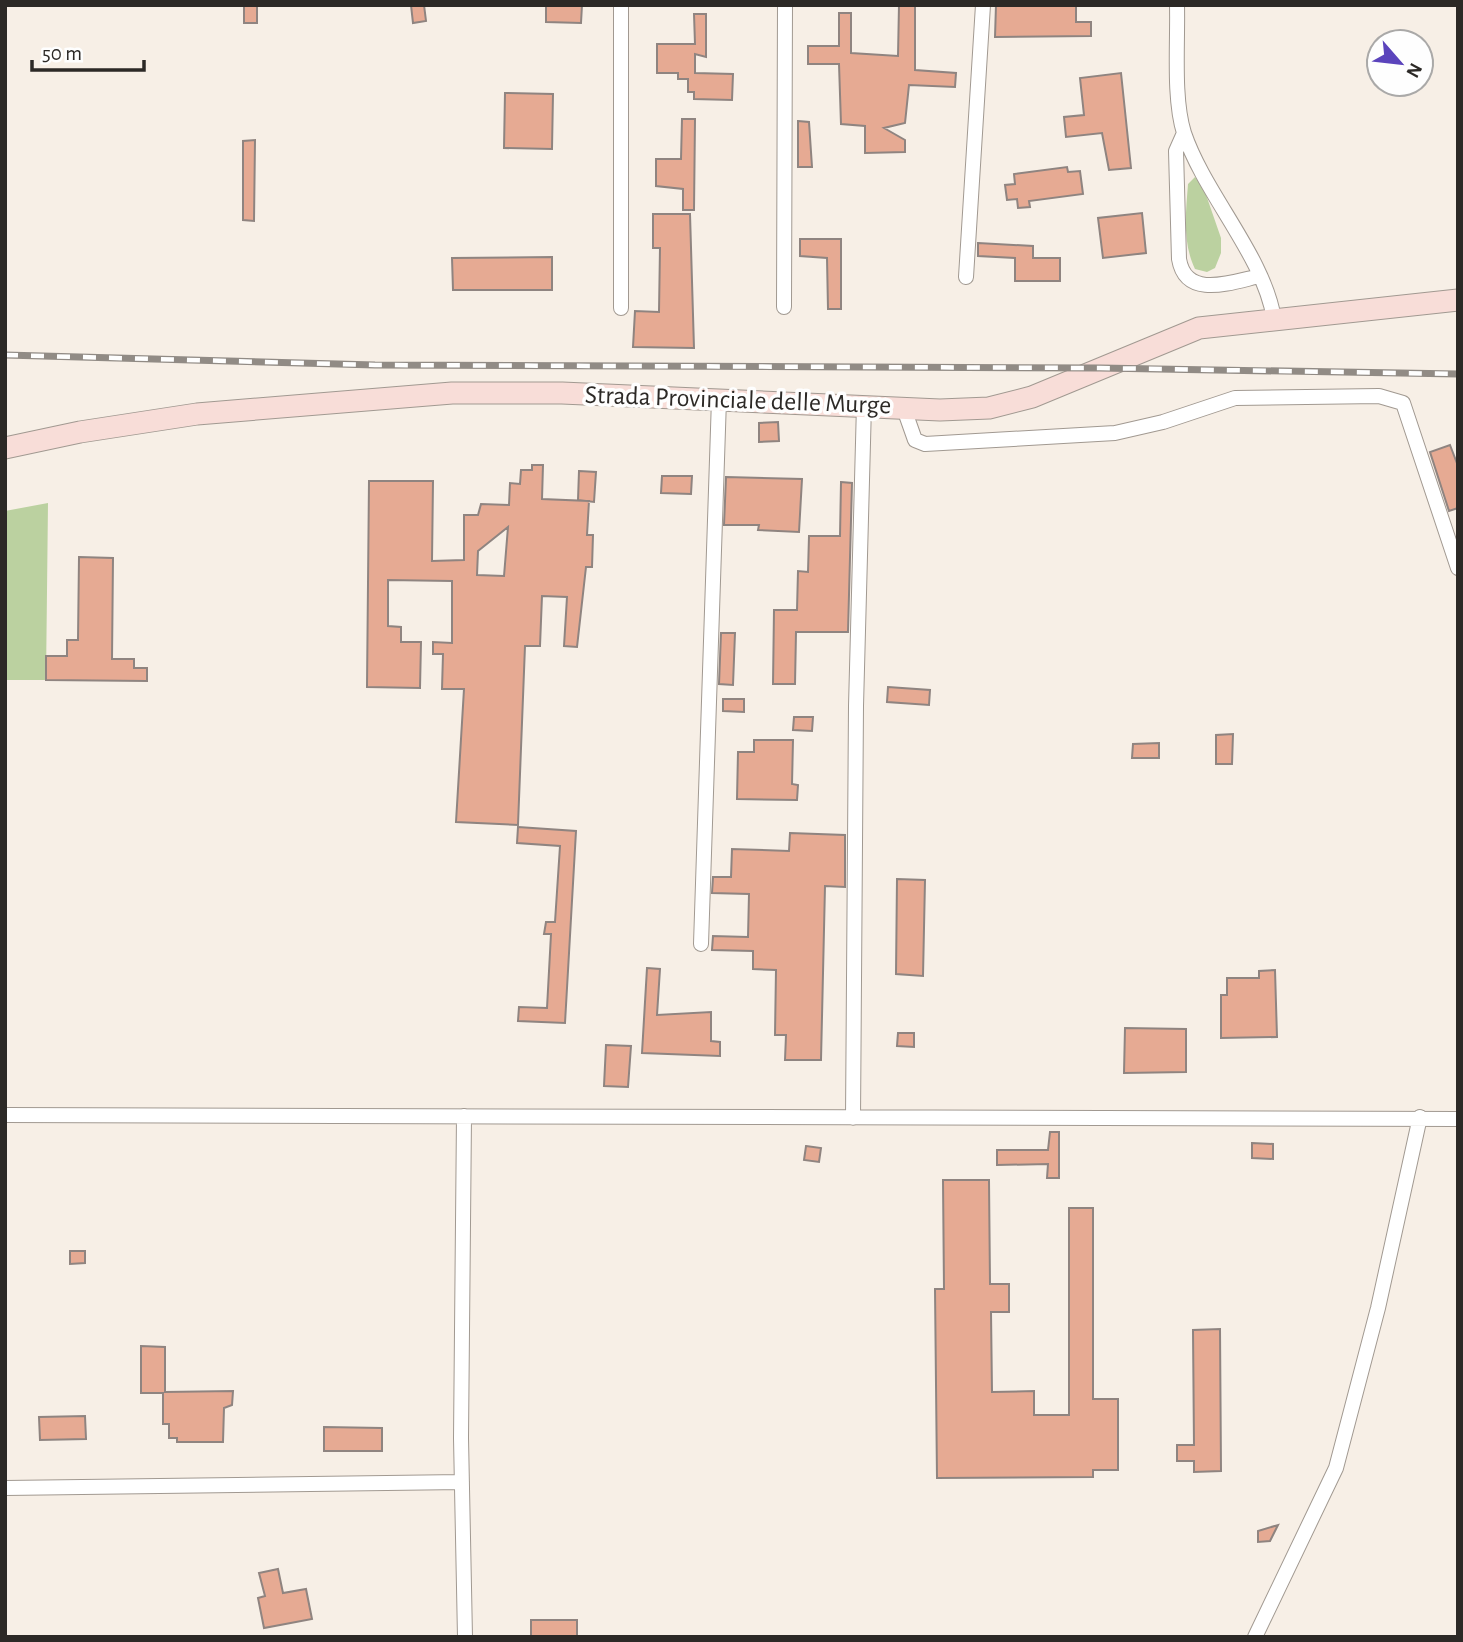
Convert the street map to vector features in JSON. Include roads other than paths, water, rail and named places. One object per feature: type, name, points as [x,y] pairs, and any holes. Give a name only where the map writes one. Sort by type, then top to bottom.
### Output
[{"type":"main road","name":"Strada Provinciale delle Murge","points":[[5,448],[80,432],[197,414],[452,393],[719,399],[903,406],[940,410],[989,408],[1032,397],[1199,328],[1458,300]]},
{"type":"street","points":[[621,5],[621,308]]},
{"type":"street","points":[[784,307],[785,5]]},
{"type":"street","points":[[966,277],[983,5]]},
{"type":"street","points":[[1177,5],[1179,95],[1184,132],[1270,294],[1274,319]]},
{"type":"street","points":[[1184,132],[1176,151],[1179,259],[1182,272],[1191,281],[1202,286],[1260,276]]},
{"type":"street","points":[[903,406],[915,440],[925,444],[1115,433],[1236,398],[1379,396],[1402,403],[1458,568]]},
{"type":"street","points":[[701,944],[719,399]]},
{"type":"street","points":[[853,1118],[856,706],[864,405]]},
{"type":"street","points":[[5,1115],[1458,1119]]},
{"type":"street","points":[[464,1116],[462,1482],[465,1637]]},
{"type":"street","points":[[1255,1637],[1336,1468],[1378,1308],[1420,1117]]},
{"type":"street","points":[[5,1488],[462,1482]]},
{"type":"railway","points":[[5,355],[375,365],[1100,368],[1458,374]]}]
